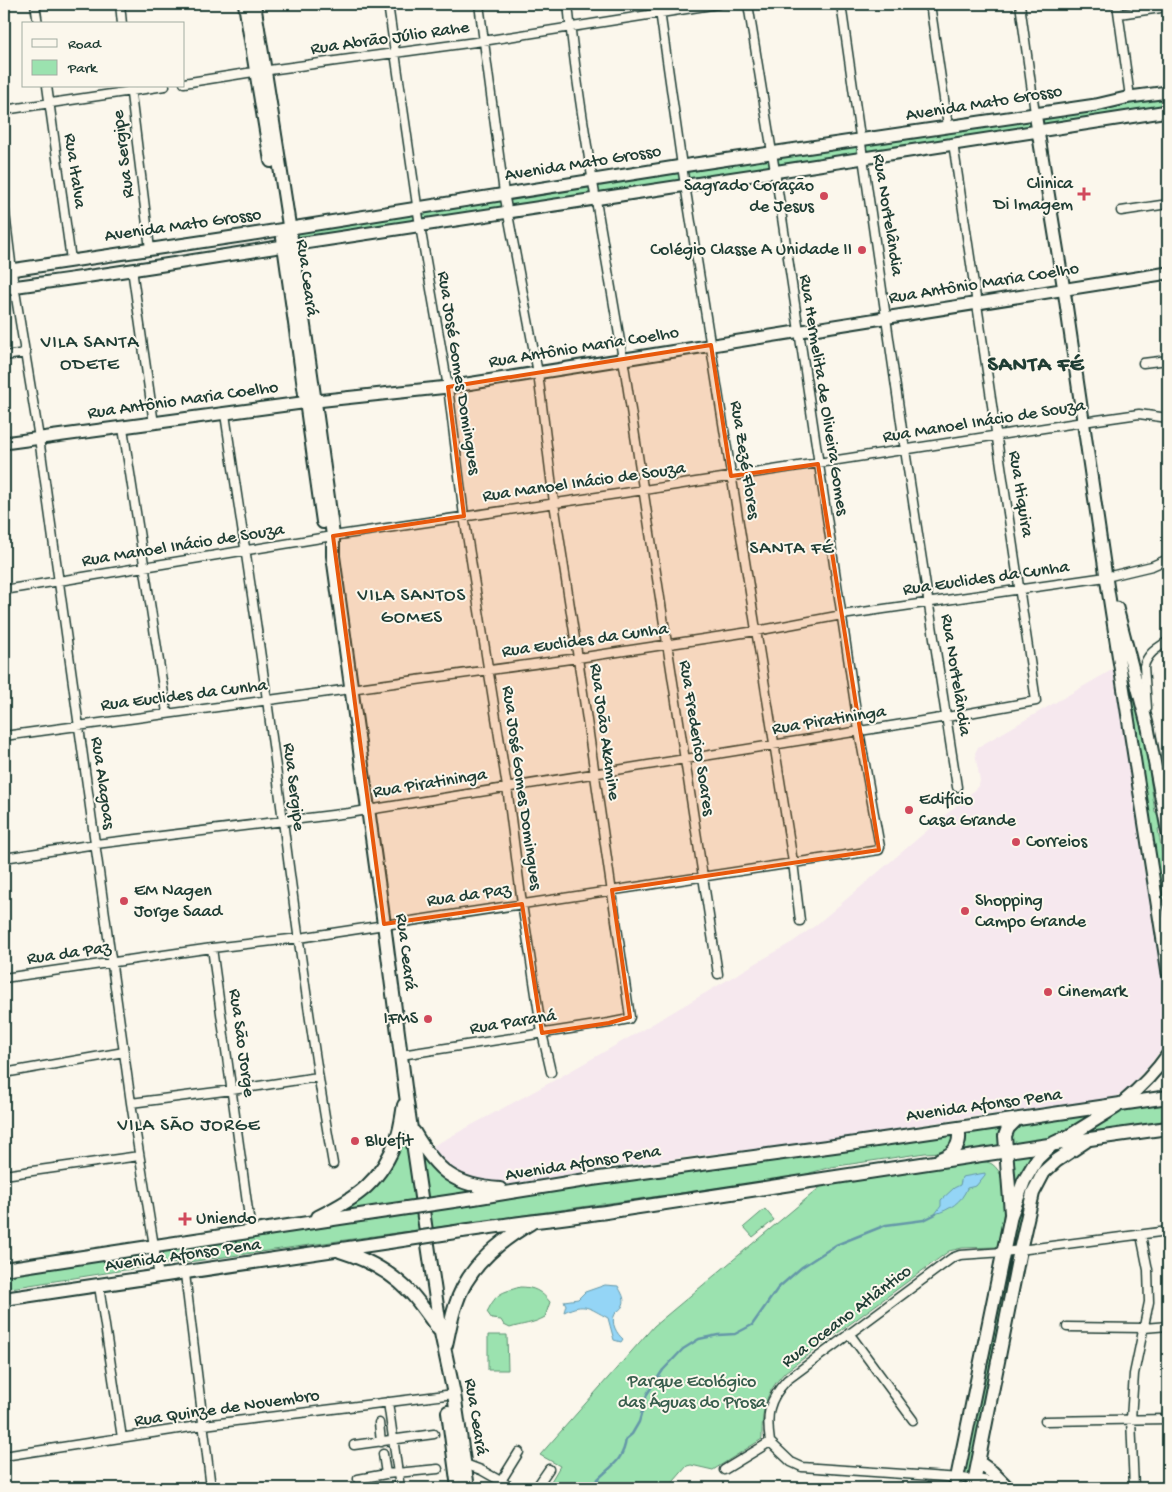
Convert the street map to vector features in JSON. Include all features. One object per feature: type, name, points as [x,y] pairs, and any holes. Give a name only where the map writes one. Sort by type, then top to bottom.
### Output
[{"type":"main road","name":"Rua Ceará","points":[[246,4],[261,71]]},
{"type":"main road","name":"Rua Ceará","points":[[254,4],[261,71],[289,246],[352,689],[406,1095],[450,1395],[458,1488]]},
{"type":"main road","name":"Avenida Mato Grosso","points":[[8,270],[286,229],[682,166],[1096,105],[1130,97],[1168,92]]},
{"type":"main road","name":"Avenida Mato Grosso","points":[[9,287],[509,213],[1168,111]]},
{"type":"main road","points":[[1035,113],[1064,290],[1082,422],[1135,765],[1166,941],[1168,973]]},
{"type":"main road","points":[[235,254],[246,246],[247,235]]},
{"type":"main road","points":[[71,260],[73,269],[78,277]]},
{"type":"main road","name":"Rua Antônio Maria Coelho","points":[[4,443],[311,402],[448,387],[1168,273]]},
{"type":"main road","points":[[1106,575],[1148,728],[1166,810],[1168,834]]},
{"type":"main road","points":[[1135,765],[1148,762],[1156,766]]},
{"type":"main road","points":[[956,1483],[1011,1215],[1030,1170],[1037,1159],[1054,1143],[1069,1136],[1122,1103],[1139,1089],[1167,1053]]},
{"type":"main road","points":[[308,1222],[350,1201],[372,1183],[386,1161],[397,1138],[406,1095]]},
{"type":"main road","name":"Avenida Afonso Pena","points":[[4,1269],[592,1179],[1168,1097]]},
{"type":"main road","points":[[1011,1215],[1005,1151],[1006,1132],[1016,1120]]},
{"type":"main road","points":[[411,1128],[429,1157],[449,1176],[465,1183],[487,1188],[528,1190]]},
{"type":"main road","points":[[928,1164],[947,1157],[955,1150],[960,1137],[958,1128]]},
{"type":"main road","name":"Avenida Afonso Pena","points":[[4,1299],[185,1274],[834,1176],[928,1164],[1054,1143],[1168,1128]]},
{"type":"main road","points":[[974,1484],[1033,1193],[1044,1172],[1056,1161],[1090,1138]]},
{"type":"main road","points":[[978,1156],[1001,1167],[1008,1187]]},
{"type":"main road","points":[[444,1353],[455,1306],[471,1274],[496,1247],[510,1236],[538,1220]]},
{"type":"main road","points":[[338,1251],[364,1260],[401,1283],[411,1293],[441,1333]]},
{"type":"main road","name":"Rua Ceará","points":[[450,1395],[465,1464],[468,1488]]},
{"type":"main road","points":[[978,1462],[1004,1482],[1008,1488]]},
{"type":"street","points":[[35,4],[38,22]]},
{"type":"street","points":[[120,4],[122,22]]},
{"type":"street","name":"Rua José Gomes Domingues","points":[[388,4],[420,226],[448,387],[464,516],[507,787],[522,904],[542,1033],[551,1072]]},
{"type":"street","name":"Rua João Akamine","points":[[479,4],[504,194],[538,373],[554,503],[612,890],[629,1019]]},
{"type":"street","name":"Rua Frederico Soares","points":[[568,4],[592,180],[644,490],[683,759],[718,974]]},
{"type":"street","name":"Rua Zezé Flores","points":[[659,4],[682,166],[793,862],[800,921]]},
{"type":"street","name":"Rua Abrão Júlio Rahe","points":[[185,83],[484,41],[718,4]]},
{"type":"street","name":"Rua Hermelita de Oliveira Gomes","points":[[748,4],[879,850]]},
{"type":"street","name":"Rua Nortelândia","points":[[841,4],[859,141],[864,159],[905,450],[957,787]]},
{"type":"street","points":[[930,4],[948,126]]},
{"type":"street","points":[[1020,4],[1035,113]]},
{"type":"street","points":[[1117,4],[1130,97]]},
{"type":"street","points":[[1118,14],[1168,7]]},
{"type":"street","name":"Rua Italva","points":[[47,88],[71,260]]},
{"type":"street","points":[[4,110],[131,89]]},
{"type":"street","name":"Rua Sergipe","points":[[131,89],[150,249]]},
{"type":"street","name":"Rua Itiquira","points":[[953,143],[1036,701]]},
{"type":"street","points":[[1121,210],[1168,204]]},
{"type":"street","name":"Rua Alagoas","points":[[4,205],[9,287],[26,353],[39,438],[131,1103],[159,1277]]},
{"type":"street","points":[[132,270],[154,424]]},
{"type":"street","points":[[4,356],[26,353]]},
{"type":"street","points":[[1143,363],[1168,360]]},
{"type":"street","name":"Rua Sergipe","points":[[225,414],[267,701],[318,1077],[334,1164]]},
{"type":"street","name":"Rua Manoel Inácio de Souza","points":[[4,590],[329,536],[818,464],[1082,422],[1139,414],[1168,418]]},
{"type":"street","points":[[124,428],[167,713]]},
{"type":"street","name":"Rua Euclides da Cunha","points":[[4,736],[578,658],[756,631],[842,615],[1020,590],[1106,575],[1152,566],[1168,559]]},
{"type":"street","points":[[1148,728],[1144,666],[1148,657],[1168,641]]},
{"type":"street","name":"Rua Piratininga","points":[[4,858],[96,844],[368,810],[859,730],[947,718],[1036,701]]},
{"type":"street","name":"Rua da Paz","points":[[4,978],[212,948],[299,938],[879,850]]},
{"type":"street","name":"Rua São Jorge","points":[[212,948],[250,1232]]},
{"type":"street","name":"Rua Paraná","points":[[401,1056],[629,1019]]},
{"type":"street","points":[[4,1073],[124,1052]]},
{"type":"street","points":[[131,1103],[318,1077]]},
{"type":"street","points":[[4,1175],[139,1156]]},
{"type":"street","name":"Rua Oceano Atlântico","points":[[770,1442],[768,1425],[771,1402],[778,1390],[788,1380],[952,1258],[960,1255],[1004,1252],[1168,1231]]},
{"type":"street","points":[[1134,1488],[1131,1419],[1134,1374],[1149,1302],[1145,1254],[1141,1235]]},
{"type":"street","points":[[185,1274],[211,1488]]},
{"type":"street","points":[[99,1286],[122,1438]]},
{"type":"street","points":[[1066,1327],[1144,1328],[1168,1326]]},
{"type":"street","points":[[849,1334],[913,1420]]},
{"type":"street","name":"Rua Quinze de Novembro","points":[[4,1456],[204,1425],[450,1395]]},
{"type":"street","points":[[388,1402],[400,1488]]},
{"type":"street","points":[[1045,1421],[1168,1418]]},
{"type":"street","points":[[379,1423],[381,1442]]},
{"type":"street","points":[[354,1445],[434,1434]]},
{"type":"street","points":[[724,1470],[770,1442],[791,1462],[802,1467],[956,1483],[974,1484],[990,1481],[1008,1488]]},
{"type":"street","points":[[501,1481],[519,1452]]},
{"type":"street","points":[[383,1454],[386,1474]]},
{"type":"street","points":[[465,1464],[481,1470],[514,1488]]},
{"type":"street","points":[[358,1479],[438,1468]]},
{"type":"street","points":[[536,1488],[549,1469]]},
{"type":"highlighted area","points":[[711,345],[731,476],[818,464],[879,850],[612,890],[630,1017],[609,1023],[542,1033],[522,904],[384,924],[333,536],[464,516],[448,387]]},
{"type":"shaded area","name":"Shopping Campo Grande","points":[[1117,667],[1143,867],[1151,899],[1168,1017],[1168,1035],[1164,1046],[1148,1067],[1126,1090],[1114,1098],[963,1118],[793,1146],[733,1151],[612,1167],[511,1184],[486,1184],[453,1171],[441,1159],[433,1146],[637,1033],[794,941],[816,925],[979,785],[975,753],[978,747]]},
{"type":"green space","points":[[1168,98],[1168,108],[1044,127],[1043,117]]},
{"type":"green space","points":[[1041,118],[1042,128],[294,241],[292,232]]},
{"type":"green space","points":[[1107,579],[1149,756],[1155,812],[1168,812],[1168,824],[1158,829],[1168,887],[1168,934],[1143,772]]},
{"type":"green space","points":[[1168,1102],[1168,1120],[991,1149],[925,1153],[831,1167],[796,1177],[181,1263],[165,1264],[163,1256],[164,1251],[341,1220]]},
{"type":"green space","points":[[403,1114],[427,1159],[496,1190],[343,1214],[337,1211],[374,1186]]},
{"type":"green space","points":[[1080,1143],[1037,1176],[969,1488],[959,1488],[1007,1252],[1009,1156]]},
{"type":"green space","name":"Parque Ecológico das Águas do Prosa","points":[[980,1161],[992,1164],[998,1171],[1004,1190],[1003,1213],[996,1247],[962,1248],[949,1251],[785,1372],[768,1395],[764,1411],[762,1439],[713,1470],[691,1465],[687,1466],[668,1488],[547,1488],[560,1466],[540,1455],[654,1326],[824,1184]]},
{"type":"green space","points":[[765,1209],[774,1220],[753,1237],[744,1227]]},
{"type":"green space","points":[[143,1250],[144,1267],[4,1289],[4,1271]]},
{"type":"green space","points":[[520,1287],[537,1290],[550,1302],[545,1317],[532,1323],[510,1328],[504,1325],[501,1320],[492,1319],[487,1312],[494,1300],[504,1292]]},
{"type":"green space","points":[[488,1335],[507,1335],[508,1370],[488,1370]]},
{"type":"water","points":[[985,1173],[976,1186],[967,1188],[954,1205],[935,1214],[941,1206],[941,1200],[960,1185],[962,1177]]},
{"type":"water","points":[[605,1285],[618,1286],[624,1298],[624,1303],[615,1314],[613,1321],[623,1339],[621,1342],[614,1340],[608,1318],[596,1311],[577,1307],[564,1312],[566,1305],[564,1301],[578,1299],[585,1292]]},
{"type":"waterway","points":[[590,1488],[617,1461],[624,1448],[626,1439],[632,1434],[639,1422],[647,1394],[663,1370],[683,1349],[699,1339],[735,1334],[752,1325],[778,1288],[802,1267],[836,1245],[886,1225],[924,1220],[936,1214]]},
{"type":"place","name":"Clinica Di Imagem","points":[[1084,194]]},
{"type":"place","name":"Sagrado Coração de Jesus","points":[[824,196]]},
{"type":"place","name":"Colégio Classe A Unidade II","points":[[862,250]]},
{"type":"place","name":"Edifício Casa Grande","points":[[909,810]]},
{"type":"place","name":"Correios","points":[[1016,842]]},
{"type":"place","name":"EM Nagen Jorge Saad","points":[[124,901]]},
{"type":"place","name":"Shopping Campo Grande","points":[[965,911]]},
{"type":"place","name":"Cinemark","points":[[1048,992]]},
{"type":"place","name":"IFMS","points":[[428,1019]]},
{"type":"place","name":"Bluefit","points":[[355,1141]]},
{"type":"place","name":"Uniendo","points":[[185,1219]]},
{"type":"district","name":"VILA SANTA ODETE","points":[[90,354]]},
{"type":"district","name":"SANTA FÉ","points":[[1036,366]]},
{"type":"district","name":"SANTA FÉ","points":[[792,549]]},
{"type":"district","name":"VILA SANTOS GOMES","points":[[412,607]]},
{"type":"district","name":"VILA SÃO JORGE","points":[[189,1126]]}]
